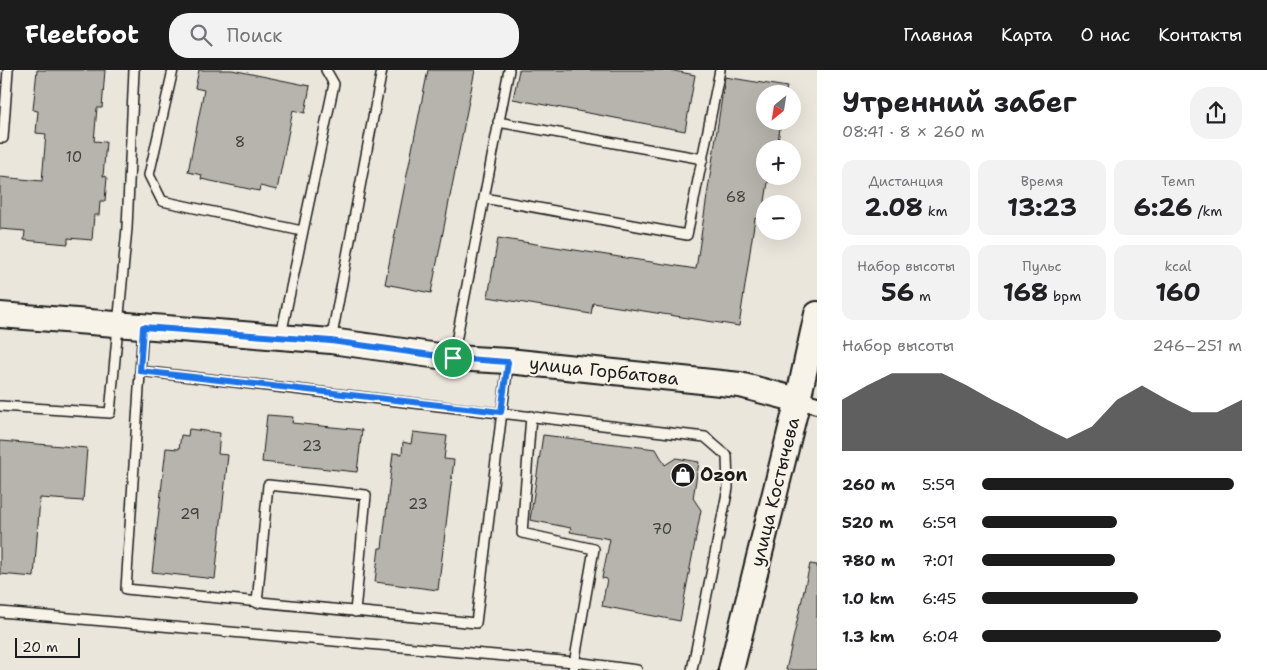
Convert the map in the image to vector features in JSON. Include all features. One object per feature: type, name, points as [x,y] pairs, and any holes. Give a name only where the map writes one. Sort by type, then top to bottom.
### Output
[{"type":"main road","name":"улица Костычева","points":[[731,670],[807,403],[817,314]]},
{"type":"main road","name":"улица Горбатова","points":[[0,315],[331,341],[453,358],[740,385],[807,403]]},
{"type":"lane","points":[[0,138],[4,138],[8,70]]},
{"type":"lane","points":[[0,406],[110,413],[127,228],[134,70]]},
{"type":"lane","points":[[172,70],[149,175],[162,201],[302,231]]},
{"type":"lane","points":[[280,338],[334,84],[326,70]]},
{"type":"lane","points":[[331,341],[382,70]]},
{"type":"lane","points":[[453,358],[509,70]]},
{"type":"lane","points":[[484,198],[687,235],[720,70]]},
{"type":"lane","points":[[498,122],[702,159]]},
{"type":"lane","points":[[143,327],[126,589],[257,603],[476,623],[508,362]]},
{"type":"lane","points":[[140,371],[704,437],[727,456],[728,488],[692,670]]},
{"type":"lane","points":[[531,416],[522,533],[594,549],[574,666]]},
{"type":"lane","points":[[257,603],[268,485],[366,495],[355,612]]},
{"type":"lane","points":[[0,612],[574,666],[637,670]]},
{"type":"building","points":[[37,70],[105,70],[102,108],[97,108],[94,141],[106,142],[103,176],[107,177],[105,201],[100,201],[99,215],[94,215],[92,240],[68,238],[68,244],[24,240],[25,231],[0,229],[0,177],[42,181],[46,134],[36,133],[38,111],[33,110]]},
{"type":"building","points":[[199,70],[232,70],[310,86],[305,113],[293,110],[277,190],[260,186],[259,191],[201,179],[202,175],[188,172],[204,90],[195,88]]},
{"type":"building","points":[[428,70],[475,70],[431,293],[385,284]]},
{"type":"building","points":[[519,70],[669,70],[695,75],[685,131],[513,99]]},
{"type":"building","points":[[725,77],[775,85],[756,85],[756,130],[780,130],[778,140],[756,140],[756,185],[768,185],[766,195],[756,195],[756,218],[739,326],[593,303],[591,314],[488,297],[498,238],[696,269]]},
{"type":"building","points":[[267,415],[293,417],[292,423],[362,430],[357,472],[262,462]]},
{"type":"building","points":[[189,429],[220,433],[218,454],[228,455],[215,579],[152,572],[166,448],[179,449],[181,435],[188,436]]},
{"type":"building","points":[[413,432],[447,436],[444,459],[454,460],[438,590],[375,582],[379,548],[382,548],[393,453],[402,454],[403,442],[411,444]]},
{"type":"building","points":[[543,435],[656,449],[665,465],[676,458],[699,462],[693,498],[701,510],[680,621],[602,606],[607,579],[602,578],[610,539],[570,532],[571,528],[530,520]]},
{"type":"building","points":[[0,441],[87,448],[83,501],[40,498],[34,577],[0,574]]},
{"type":"building","points":[[810,564],[817,565],[817,670],[786,670]]},
{"type":"place","name":"Ozon","points":[[683,475]]},
{"type":"route","points":[[143,327],[331,341],[453,358],[508,362],[501,412],[140,371],[143,327]]}]
